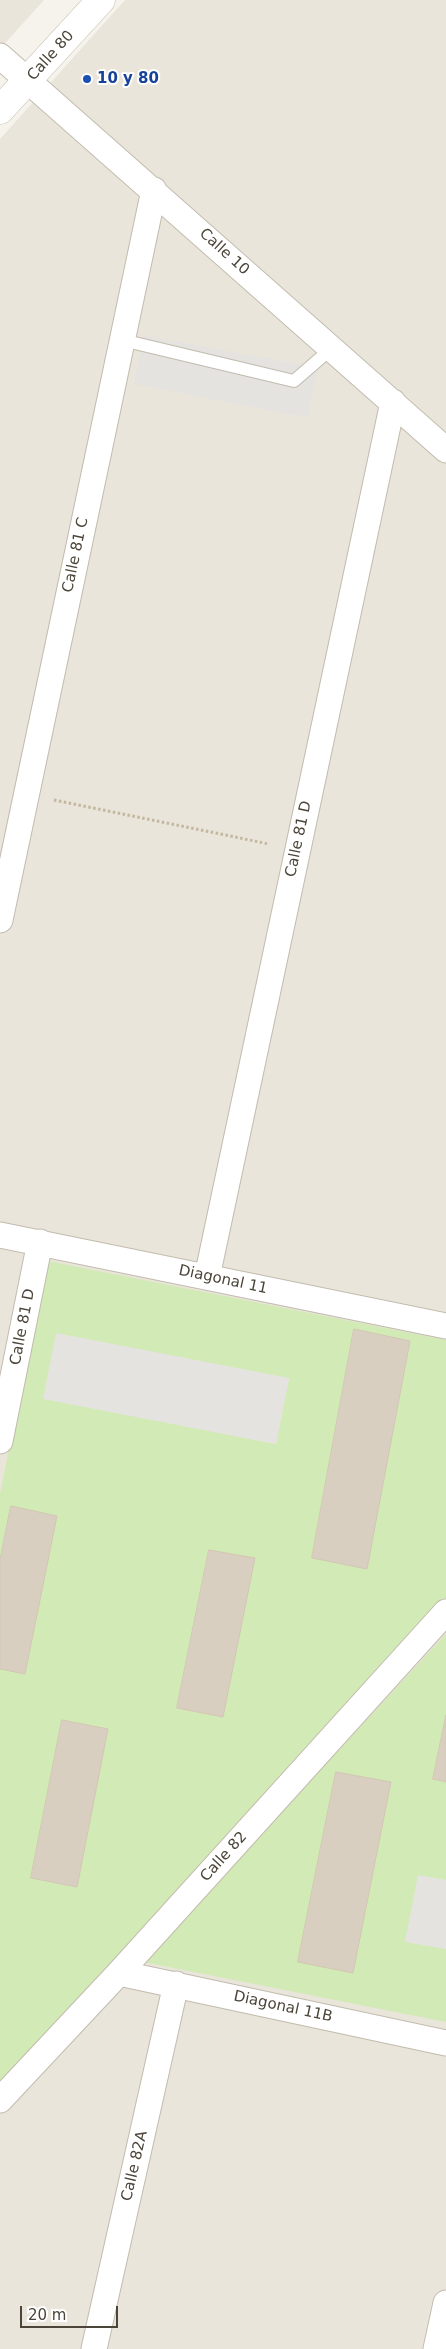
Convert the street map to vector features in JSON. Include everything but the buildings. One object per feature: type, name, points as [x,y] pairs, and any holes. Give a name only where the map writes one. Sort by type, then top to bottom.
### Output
[{"type":"street","name":"Calle 80","points":[[0,110],[28,82],[101,0]]},
{"type":"street","name":"Calle 10","points":[[0,56],[154,190],[446,450]]},
{"type":"street","name":"Calle 81 C","points":[[0,920],[154,190]]},
{"type":"street","name":"Calle 81 D","points":[[207,1277],[296,849],[393,402]]},
{"type":"street","name":"Diagonal 11","points":[[0,1235],[446,1326]]},
{"type":"street","name":"Calle 81 D","points":[[0,1441],[40,1242]]},
{"type":"street","name":"Calle 82","points":[[0,2100],[119,1973],[446,1612]]},
{"type":"street","name":"Diagonal 11B","points":[[119,1973],[446,2043]]},
{"type":"street","name":"Calle 82A","points":[[94,2349],[176,1984]]},
{"type":"street","points":[[436,2349],[446,2303]]},
{"type":"lane","points":[[122,340],[294,381],[332,348]]},
{"type":"path","points":[[26,794],[296,849]]},
{"type":"shaded area","points":[[0,0],[44,0],[0,49]]},
{"type":"shaded area","points":[[125,0],[446,0],[446,2349],[0,2349],[0,139]]},
{"type":"shaded area","points":[[143,335],[318,368],[308,418],[134,384]]},
{"type":"shaded area","points":[[56,1333],[289,1378],[276,1444],[43,1399]]},
{"type":"shaded area","points":[[418,1875],[446,1880],[446,1949],[405,1942]]},
{"type":"green space","points":[[48,1261],[446,1340],[446,1600],[0,2083],[0,1669],[25,1673],[56,1516],[11,1507],[0,1560],[0,1493]],"holes":[[[354,1330],[410,1341],[366,1569],[312,1558]],[[289,1378],[276,1444],[43,1398]],[[209,1550],[255,1559],[223,1717],[177,1707]],[[62,1720],[108,1730],[76,1887],[31,1878]]]},
{"type":"green space","points":[[446,1634],[446,2022],[143,1962]]},
{"type":"place","name":"10 y 80","points":[[87,79]]}]
